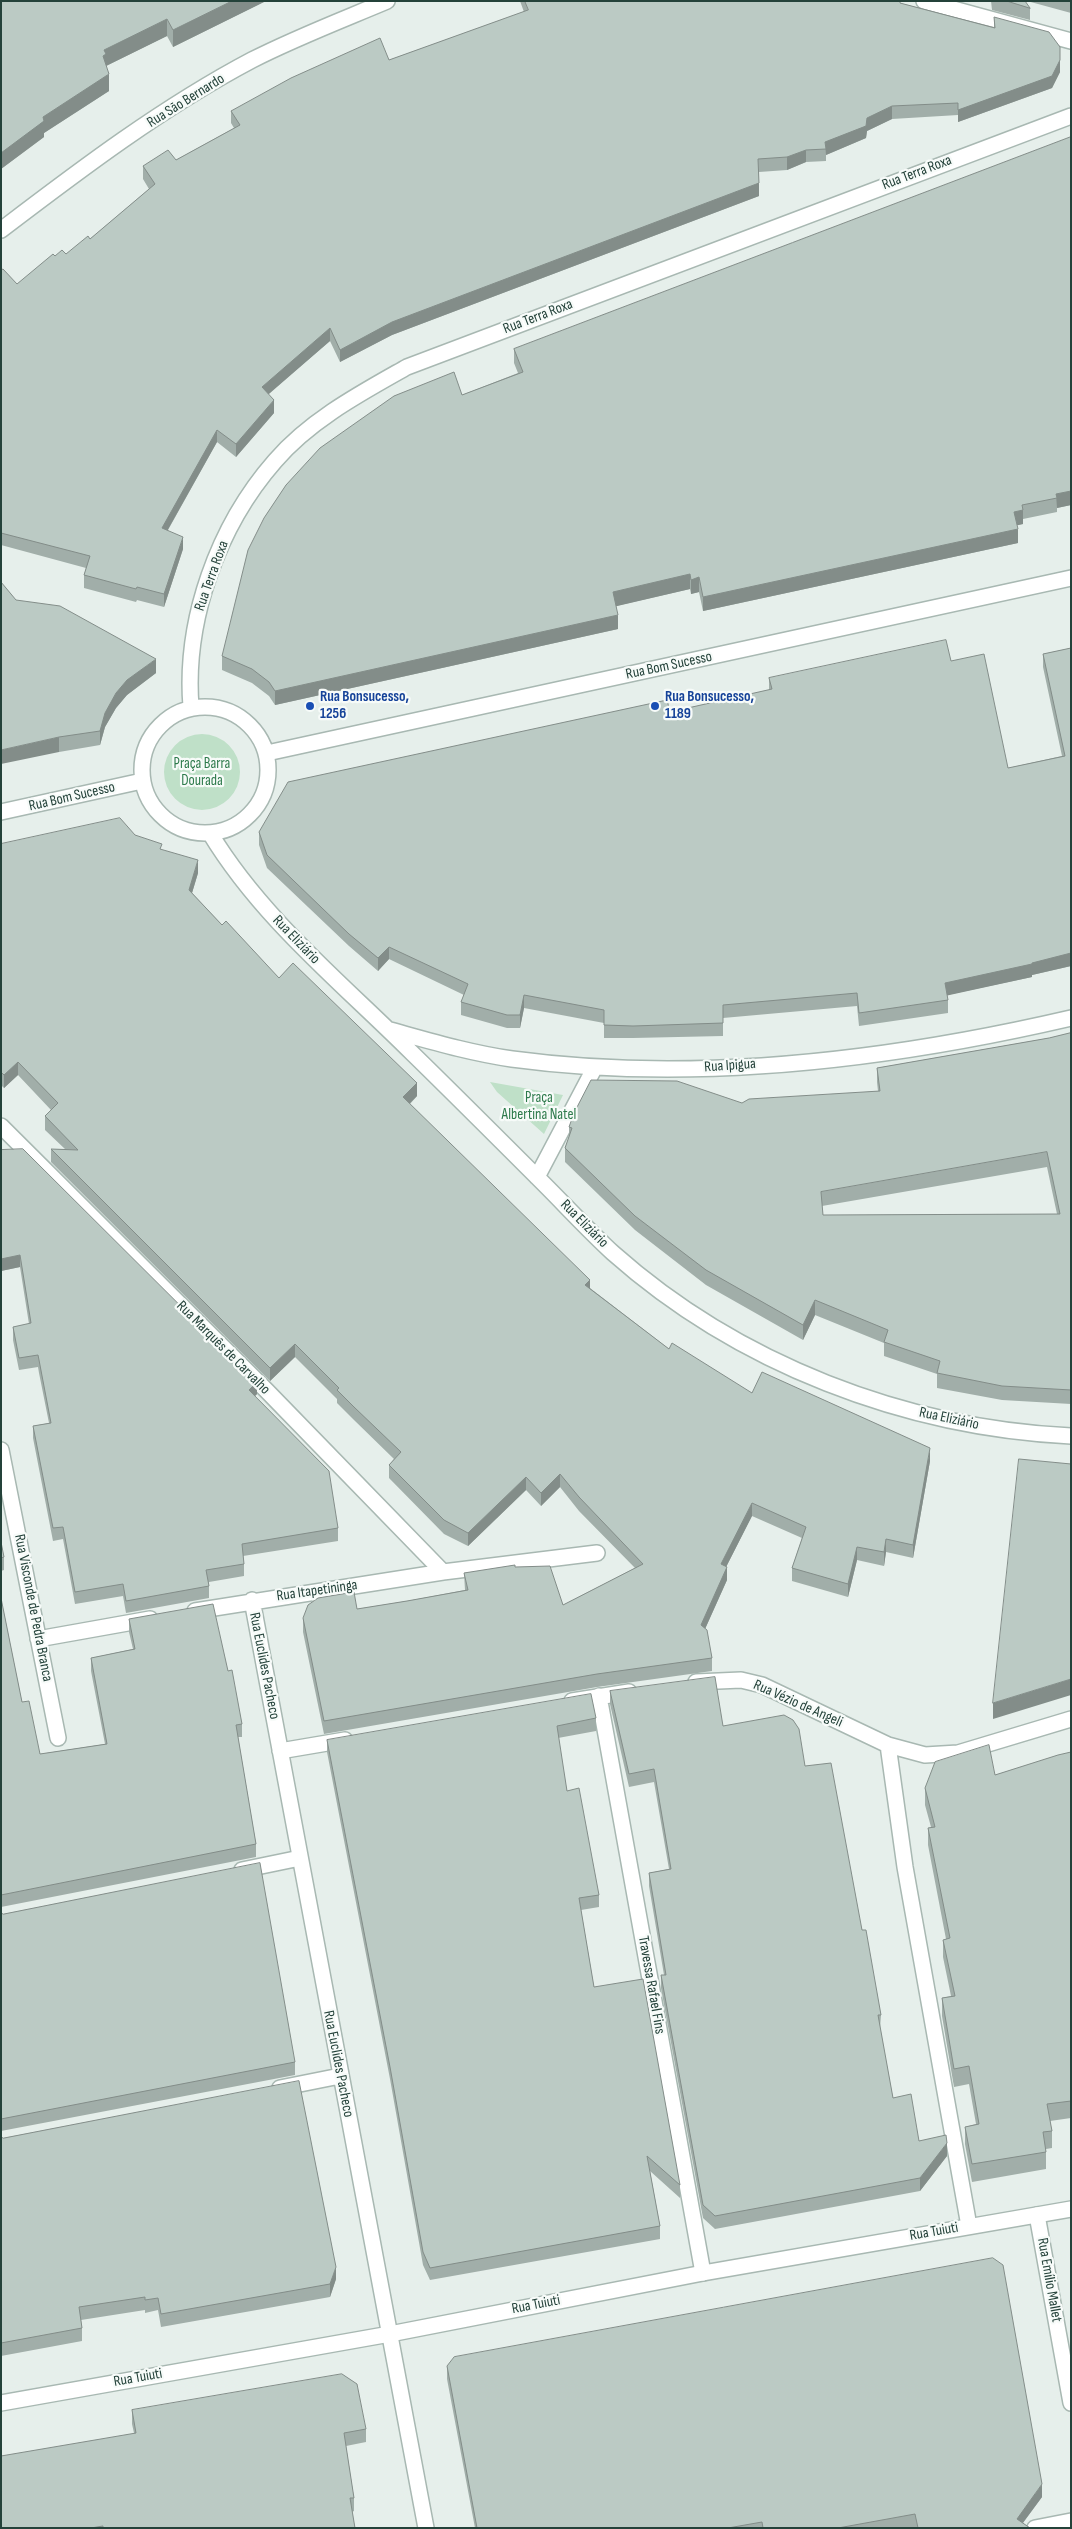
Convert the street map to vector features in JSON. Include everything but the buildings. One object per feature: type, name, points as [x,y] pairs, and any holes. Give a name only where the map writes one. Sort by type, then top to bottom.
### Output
[{"type":"street","name":"Rua São Bernardo","points":[[1,230],[69,178],[186,99],[252,60],[387,1]]},
{"type":"street","points":[[924,1],[1071,41]]},
{"type":"street","name":"Rua Terra Roxa","points":[[191,707],[189,679],[196,620],[215,560],[244,501],[275,460],[305,433],[348,400],[407,367],[1071,116]]},
{"type":"street","name":"Rua Bom Sucesso","points":[[267,753],[1071,578]]},
{"type":"street","points":[[216,706],[239,715],[257,732],[267,753],[268,780],[259,804],[242,822],[220,832],[194,833],[172,824],[154,807],[142,780],[142,759],[151,736],[168,717],[191,707],[216,706]]},
{"type":"street","name":"Rua Bom Sucesso","points":[[1,812],[142,780]]},
{"type":"street","name":"Rua Eliziário","points":[[210,833],[239,877],[278,922],[349,994],[389,1030],[614,1253],[671,1299],[730,1337],[791,1368],[857,1396],[937,1418],[997,1429],[1071,1436]]},
{"type":"street","name":"Rua Ipigua","points":[[389,1030],[452,1048],[510,1059],[595,1068],[692,1068],[829,1060],[1003,1033],[1071,1018]]},
{"type":"street","points":[[537,1177],[595,1068]]},
{"type":"street","name":"Rua Marquês de Carvalho","points":[[1,1126],[267,1391],[443,1572]]},
{"type":"street","name":"Rua Visconde de Pedra Branca","points":[[1,1450],[4,1474],[58,1738]]},
{"type":"street","name":"Rua Itapetininga","points":[[184,1612],[443,1572],[597,1553]]},
{"type":"street","name":"Rua Euclides Pacheco","points":[[252,1600],[426,2528]]},
{"type":"street","points":[[38,1639],[165,1616]]},
{"type":"street","name":"Rua Vézio de Angeli","points":[[678,1684],[724,1679],[741,1680],[762,1685],[888,1745],[925,1755],[958,1753],[1071,1719]]},
{"type":"street","points":[[560,1703],[643,1690]]},
{"type":"street","name":"Travessa Rafael Fins","points":[[599,1696],[703,2273]]},
{"type":"street","points":[[280,1750],[357,1738]]},
{"type":"street","points":[[888,1745],[905,1867],[969,2226]]},
{"type":"street","points":[[222,1874],[300,1858]]},
{"type":"street","points":[[262,2091],[340,2076]]},
{"type":"street","name":"Rua Tuiuti","points":[[1,2403],[390,2334],[703,2273],[1071,2210]]},
{"type":"street","name":"Rua Emílio Mallet","points":[[1037,2215],[1071,2403]]},
{"type":"street","points":[[1034,2528],[1071,2522]]},
{"type":"green space","name":"Praça Barra Dourada","points":[[202,734],[216,737],[229,745],[237,758],[240,772],[237,786],[229,799],[216,807],[202,810],[188,807],[175,799],[167,786],[164,772],[167,758],[175,745],[188,737]]},
{"type":"green space","name":"Praça Albertina Natel","points":[[490,1082],[563,1095],[544,1134],[497,1092]]},
{"type":"place","name":"Rua Bonsucesso, 1256","points":[[310,706]]},
{"type":"place","name":"Rua Bonsucesso, 1189","points":[[655,706]]}]
